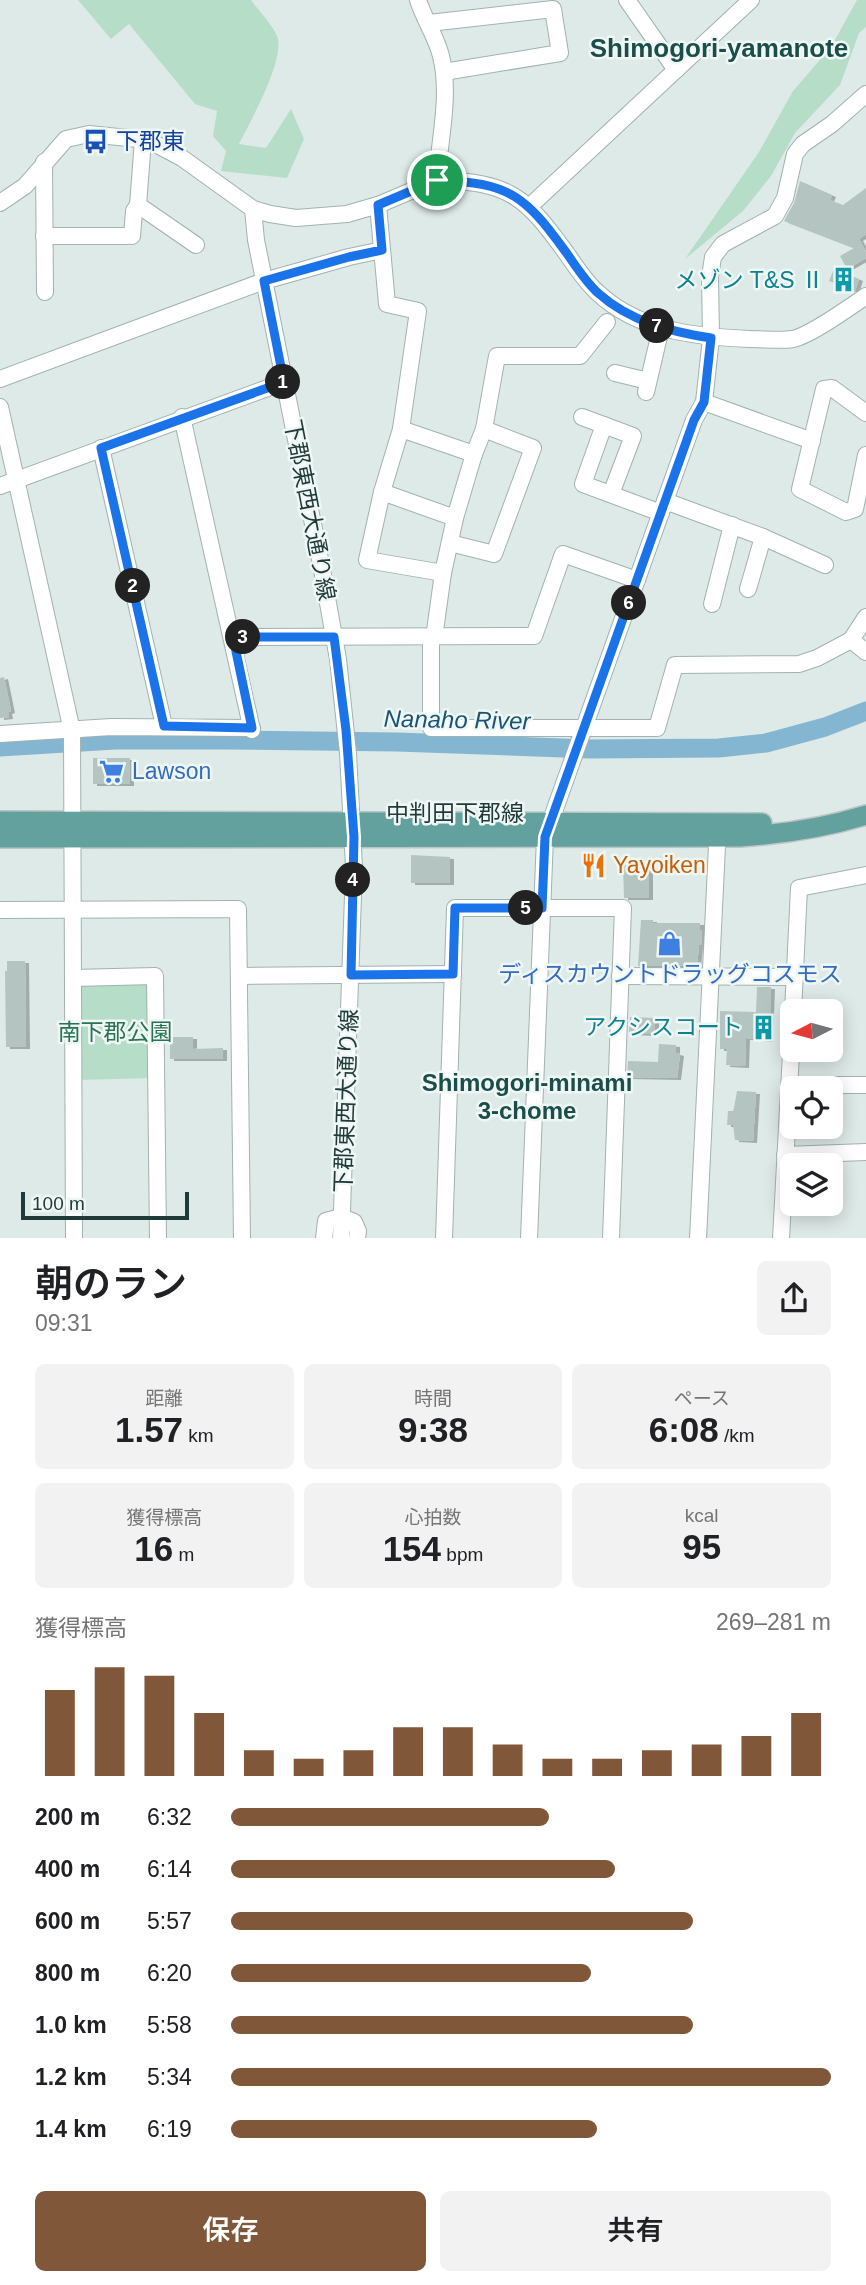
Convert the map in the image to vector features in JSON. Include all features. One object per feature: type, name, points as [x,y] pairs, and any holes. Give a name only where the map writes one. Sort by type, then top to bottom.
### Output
[{"type":"main road","name":"中判田下郡線","points":[[718,830],[828,814],[866,803]]},
{"type":"main road","name":"中判田下郡線","points":[[0,821],[72,829],[353,830],[457,820],[547,830],[793,833],[832,826],[866,815]]},
{"type":"main road","name":"中判田下郡線","points":[[0,838],[72,829]]},
{"type":"street","points":[[418,0],[429,23],[444,72],[445,91],[437,180]]},
{"type":"street","points":[[627,0],[676,70]]},
{"type":"street","points":[[530,206],[751,0]]},
{"type":"street","points":[[429,23],[553,9],[560,53],[444,72]]},
{"type":"street","points":[[529,1238],[547,830],[694,420],[704,402],[711,338],[711,270],[715,254],[723,244],[775,216],[785,198],[795,154],[803,144],[832,124],[866,94]]},
{"type":"street","points":[[0,203],[25,186],[66,139],[89,134],[148,140],[182,158],[253,209],[296,218],[347,214],[378,205],[437,180],[480,183],[507,191],[530,206],[597,293],[632,316],[681,334],[711,338],[795,338],[866,296]]},
{"type":"street","points":[[44,236],[130,236],[134,211],[138,205],[144,140]]},
{"type":"street","points":[[44,162],[45,292]]},
{"type":"street","points":[[138,205],[196,245]]},
{"type":"street","points":[[378,205],[387,304],[418,311],[401,429],[382,492],[367,560],[443,573]]},
{"type":"street","name":"下郡東西大通り線","points":[[253,209],[256,240],[334,637],[348,753],[353,830],[351,975],[341,1238]]},
{"type":"street","points":[[0,379],[264,281],[382,250]]},
{"type":"street","points":[[607,322],[580,356],[497,356],[484,429],[455,518],[443,573],[433,638],[431,728],[582,732],[657,728],[675,665],[799,664],[851,640],[866,617]]},
{"type":"street","points":[[615,373],[647,386],[661,328]]},
{"type":"street","points":[[0,486],[182,417],[284,382]]},
{"type":"street","points":[[866,413],[832,388],[824,389],[800,489],[846,512],[855,509],[866,455]]},
{"type":"street","points":[[704,402],[812,441]]},
{"type":"street","points":[[0,407],[72,730],[74,1238]]},
{"type":"street","points":[[0,734],[164,726],[252,729],[182,417]]},
{"type":"street","points":[[582,417],[633,436],[611,494]]},
{"type":"street","points":[[604,425],[583,484],[611,494],[732,525],[825,565]]},
{"type":"street","points":[[401,429],[474,454]]},
{"type":"street","points":[[450,543],[494,554],[533,449],[484,429]]},
{"type":"street","points":[[101,448],[164,726]]},
{"type":"street","points":[[382,492],[455,518]]},
{"type":"street","points":[[712,604],[732,525]]},
{"type":"street","points":[[748,589],[763,537]]},
{"type":"street","points":[[233,637],[534,636],[563,554],[637,580]]},
{"type":"street","points":[[851,640],[866,652]]},
{"type":"street","points":[[698,1238],[718,830]]},
{"type":"street","points":[[794,999],[800,888],[866,875]]},
{"type":"street","points":[[444,1238],[455,908],[623,908],[611,1238]]},
{"type":"street","points":[[0,910],[238,909],[242,1238]]},
{"type":"street","points":[[239,976],[453,974]]},
{"type":"street","points":[[73,978],[155,976],[158,1238]]},
{"type":"street","points":[[620,976],[795,977]]},
{"type":"street","points":[[843,1085],[866,1085]]},
{"type":"street","points":[[839,1153],[866,1152]]},
{"type":"street","points":[[781,1238],[782,1216]]},
{"type":"street","points":[[324,1238],[326,1221],[341,1217],[354,1223],[358,1231],[357,1238]]},
{"type":"green space","points":[[78,0],[251,0],[275,31],[278,46],[272,74],[239,144],[266,148],[291,109],[304,139],[287,178],[221,171],[226,151],[213,136],[217,111],[195,104],[129,24],[111,39]]},
{"type":"green space","points":[[857,0],[866,0],[866,27],[859,33],[840,85],[795,133],[771,176],[743,211],[685,259],[759,152],[793,91],[831,47]]},
{"type":"green space","name":"南下郡公園","points":[[83,982],[146,982],[150,985],[151,1078],[79,1080],[78,986]]},
{"type":"building","points":[[800,181],[832,195],[830,200],[843,205],[866,188],[866,234],[859,239],[866,258],[847,269],[840,256],[854,248],[784,221],[794,203]]},
{"type":"building","name":"メゾン T&S Ⅱ","points":[[834,269],[859,279],[855,291],[829,281]]},
{"type":"building","points":[[4,677],[11,711],[8,712],[9,717],[0,718],[0,678]]},
{"type":"building","name":"Lawson","points":[[93,758],[130,758],[130,784],[93,784]]},
{"type":"building","points":[[411,855],[450,857],[450,883],[411,883]]},
{"type":"building","points":[[623,865],[649,865],[649,898],[624,898]]},
{"type":"building","name":"ディスカウントドラッグコスモス","points":[[641,920],[653,920],[653,923],[700,923],[702,945],[699,945],[697,966],[638,966]]},
{"type":"building","points":[[7,961],[25,961],[26,1047],[6,1047]]},
{"type":"building","points":[[757,987],[771,987],[769,1040],[746,1038],[745,1066],[726,1065],[727,1049],[720,1049],[720,1011],[756,1012]]},
{"type":"building","points":[[630,1017],[655,1018],[655,1034],[629,1033]]},
{"type":"building","points":[[170,1037],[193,1037],[193,1049],[223,1048],[223,1059],[170,1059]]},
{"type":"building","points":[[659,1044],[676,1045],[676,1053],[680,1054],[677,1078],[627,1077],[628,1061],[658,1062]]},
{"type":"building","points":[[737,1091],[756,1092],[753,1141],[735,1140],[733,1125],[727,1125],[728,1111],[733,1111]]},
{"type":"waterway","name":"Nanaho River","points":[[0,747],[115,740],[224,740],[397,742],[590,749],[719,748],[766,743],[825,727],[866,711]]},
{"type":"place","name":"下郡東","points":[[96,141]]},
{"type":"place","name":"メゾン T&S Ⅱ","points":[[844,280]]},
{"type":"place","name":"Lawson","points":[[112,771]]},
{"type":"place","name":"Yayoiken","points":[[593,865]]},
{"type":"place","name":"ディスカウントドラッグコスモス","points":[[670,944]]},
{"type":"place","name":"アクシスコート","points":[[763,1027]]},
{"type":"district","name":"Shimogori-yamanote","points":[[719,48]]},
{"type":"district","name":"Shimogori-minami 3-chome","points":[[527,1097]]},
{"type":"route","points":[[437,180],[480,183],[507,191],[530,206],[597,293],[632,316],[657,326],[681,334],[711,338],[704,402],[694,420],[545,837],[542,908],[455,908],[453,974],[351,975],[354,837],[346,730],[334,637],[233,637],[252,728],[164,726],[101,448],[284,382],[264,281],[382,250],[378,205],[437,180]]}]
